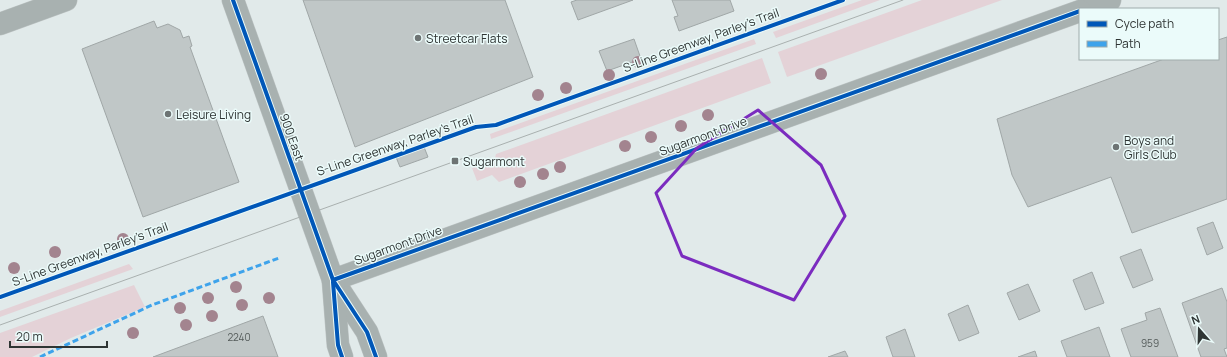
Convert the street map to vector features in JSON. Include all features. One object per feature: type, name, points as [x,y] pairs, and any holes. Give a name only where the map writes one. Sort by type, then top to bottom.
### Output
[{"type":"street","points":[[0,24],[66,0]]},
{"type":"street","name":"900 East","points":[[233,0],[333,280],[367,332],[376,357]]},
{"type":"street","points":[[1088,8],[1110,0]]},
{"type":"street","name":"Sugarmont Drive","points":[[333,280],[1079,11]]},
{"type":"street","name":"900 East","points":[[333,280],[338,345],[342,357]]},
{"type":"highlighted area","points":[[758,110],[821,165],[845,216],[794,300],[682,256],[656,193],[697,148]]},
{"type":"shaded area","points":[[862,0],[880,0],[776,38],[773,32]]},
{"type":"shaded area","points":[[922,0],[1002,0],[787,77],[778,52]]},
{"type":"shaded area","points":[[754,39],[756,44],[491,139],[490,134]]},
{"type":"shaded area","points":[[762,58],[771,83],[499,182],[492,175],[477,181],[472,168],[495,158],[496,154]]},
{"type":"shaded area","points":[[129,264],[133,269],[0,317],[0,311]]},
{"type":"shaded area","points":[[134,285],[145,307],[71,338],[32,357],[0,357],[0,333]]},
{"type":"building","name":"Streetcar Flats","points":[[303,0],[505,0],[533,77],[355,147]]},
{"type":"building","points":[[577,0],[633,0],[578,20],[571,2]]},
{"type":"building","points":[[672,0],[730,0],[734,11],[679,31],[674,17],[678,16]]},
{"type":"building","points":[[154,21],[157,28],[168,24],[180,30],[183,38],[189,36],[192,46],[190,47],[239,182],[143,217],[82,49]]},
{"type":"building","name":"Boys and Girls Club","points":[[1227,37],[1227,199],[1132,233],[1111,177],[1028,207],[1012,175],[997,119],[1161,60],[1219,60],[1219,40]]},
{"type":"building","points":[[634,39],[641,59],[607,71],[599,51]]},
{"type":"building","points":[[424,147],[428,157],[400,167],[396,157]]},
{"type":"building","points":[[1213,222],[1223,248],[1207,255],[1197,228]]},
{"type":"building","points":[[1141,249],[1153,280],[1133,288],[1120,257]]},
{"type":"building","points":[[1092,272],[1104,303],[1085,310],[1073,280]]},
{"type":"building","points":[[1028,284],[1040,311],[1019,320],[1007,293]]},
{"type":"building","points":[[1222,288],[1227,302],[1227,348],[1224,349],[1227,357],[1201,357],[1182,303]]},
{"type":"building","points":[[968,305],[979,333],[959,341],[948,314]]},
{"type":"building","points":[[1160,308],[1178,357],[1131,357],[1121,329],[1147,320],[1145,313]]},
{"type":"building","points":[[263,316],[278,357],[153,357]]},
{"type":"building","points":[[1099,327],[1110,357],[1067,357],[1061,341]]},
{"type":"building","points":[[905,329],[915,357],[893,357],[886,337]]},
{"type":"building","points":[[845,351],[848,357],[828,357]]},
{"type":"building","points":[[1035,351],[1037,357],[1018,357]]},
{"type":"tram line","points":[[0,325],[903,0]]},
{"type":"marked path","points":[[40,357],[152,305],[279,258]]},
{"type":"cycle path","points":[[233,0],[333,280],[367,332],[376,357]]},
{"type":"cycle path","name":"S-Line Greenway, Parley's Trail","points":[[0,297],[476,127],[496,125],[843,0]]},
{"type":"cycle path","points":[[333,280],[1079,11]]},
{"type":"cycle path","points":[[333,282],[338,345],[342,357]]},
{"type":"place","name":"Streetcar Flats","points":[[418,38]]},
{"type":"place","name":"Leisure Living","points":[[168,114]]},
{"type":"place","name":"Boys and Girls Club","points":[[1116,147]]},
{"type":"place","name":"Sugarmont","points":[[455,161]]}]
